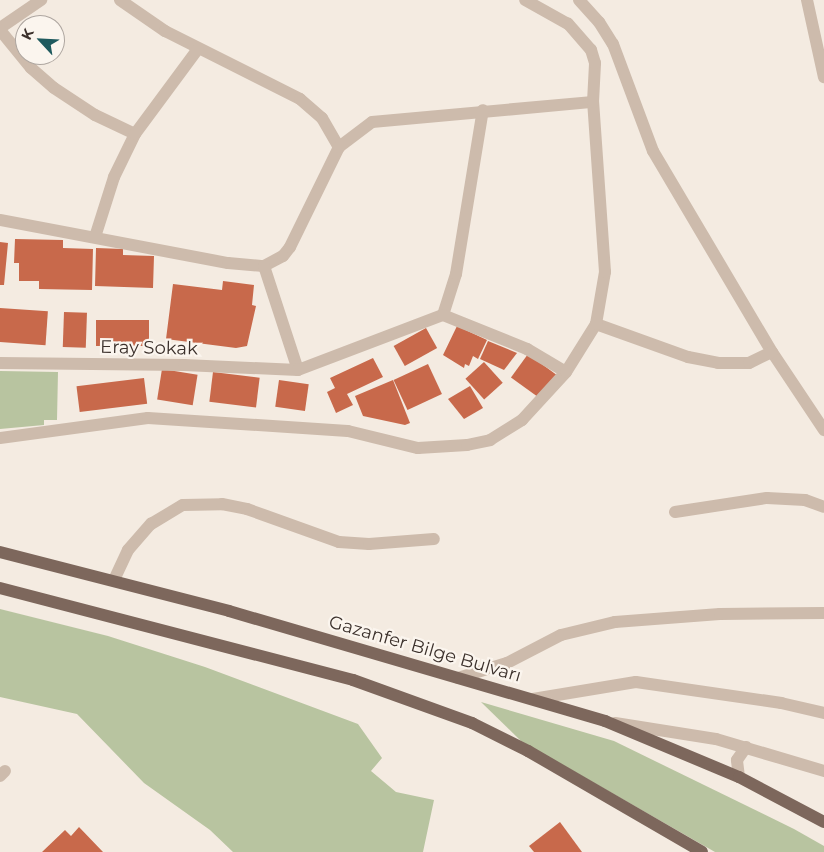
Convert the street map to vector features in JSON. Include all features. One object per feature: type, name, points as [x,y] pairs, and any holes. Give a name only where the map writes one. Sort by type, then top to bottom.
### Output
[{"type":"main road","name":"Gazanfer Bilge Bulvarı","points":[[0,552],[114,580],[534,699],[605,721],[739,777],[824,822]]},
{"type":"main road","points":[[0,588],[353,680],[457,717],[528,751],[702,852]]},
{"type":"street","points":[[41,0],[0,29],[32,68],[54,88],[95,116],[135,134]]},
{"type":"street","points":[[120,0],[144,18],[198,49],[300,99],[322,118],[339,147]]},
{"type":"street","points":[[0,438],[148,418],[348,431],[418,448],[467,445],[490,440],[515,425],[534,409],[566,372],[596,324],[605,272],[593,102],[595,63],[586,41],[568,24],[525,0]]},
{"type":"street","points":[[578,0],[599,22],[617,56],[653,151],[772,352],[824,430]]},
{"type":"street","points":[[807,0],[824,77]]},
{"type":"street","points":[[96,237],[114,177],[135,134],[198,49]]},
{"type":"street","points":[[595,63],[617,56]]},
{"type":"street","points":[[0,220],[228,263],[264,266],[283,256],[290,247],[339,147],[372,122],[483,110],[593,102]]},
{"type":"street","points":[[443,315],[456,274],[483,110]]},
{"type":"street","points":[[264,266],[298,370],[443,315],[527,348],[566,372]]},
{"type":"street","points":[[596,324],[688,357],[718,363],[749,363],[772,352]]},
{"type":"street","name":"Eray Sokak","points":[[0,363],[184,365],[298,370]]},
{"type":"street","points":[[675,512],[767,498],[805,500],[824,507]]},
{"type":"street","points":[[114,580],[128,550],[151,524],[183,505],[222,504],[247,509],[327,539],[347,543],[434,539]]},
{"type":"street","points":[[458,678],[506,663],[561,635],[615,622],[720,614],[824,613]]},
{"type":"street","points":[[534,699],[636,682],[781,703],[824,713]]},
{"type":"street","points":[[605,721],[666,730],[746,747],[824,771]]},
{"type":"street","points":[[739,777],[737,760],[746,747]]},
{"type":"green space","points":[[0,371],[58,372],[57,420],[44,420],[44,425],[0,429]]},
{"type":"green space","points":[[0,609],[108,636],[205,667],[358,724],[382,758],[371,771],[396,792],[434,800],[423,852],[233,852],[210,830],[144,783],[77,714],[0,697]]},
{"type":"green space","points":[[481,702],[614,741],[794,829],[824,846],[824,852],[715,852],[521,741]]},
{"type":"building","points":[[15,239],[63,240],[63,248],[93,249],[92,290],[39,289],[39,281],[19,281],[19,263],[14,263]]},
{"type":"building","points":[[0,242],[8,243],[4,285],[0,285]]},
{"type":"building","points":[[96,248],[123,249],[123,255],[154,256],[153,288],[95,286]]},
{"type":"building","points":[[223,281],[254,285],[252,305],[256,306],[247,346],[236,348],[166,339],[173,284],[222,290]]},
{"type":"building","points":[[0,308],[48,311],[46,345],[0,342]]},
{"type":"building","points":[[64,312],[87,313],[86,348],[63,347]]},
{"type":"building","points":[[96,320],[149,320],[149,346],[96,346]]},
{"type":"building","points":[[457,326],[487,340],[478,359],[473,356],[469,366],[465,364],[464,368],[443,355]]},
{"type":"building","points":[[426,328],[437,348],[405,366],[394,346]]},
{"type":"building","points":[[488,341],[517,353],[504,370],[480,359]]},
{"type":"building","points":[[528,354],[557,375],[540,399],[511,377]]},
{"type":"building","points":[[373,358],[383,377],[347,394],[353,405],[336,413],[327,392],[335,388],[330,378]]},
{"type":"building","points":[[484,362],[503,383],[484,400],[465,379]]},
{"type":"building","points":[[428,364],[442,394],[408,410],[394,380]]},
{"type":"building","points":[[162,369],[198,375],[193,405],[157,400]]},
{"type":"building","points":[[213,372],[260,378],[256,408],[209,402]]},
{"type":"building","points":[[144,378],[147,404],[80,412],[77,386]]},
{"type":"building","points":[[279,380],[309,384],[305,411],[275,407]]},
{"type":"building","points":[[393,380],[410,423],[405,425],[363,416],[355,396]]},
{"type":"building","points":[[470,386],[483,408],[464,419],[448,399]]},
{"type":"building","points":[[560,822],[582,852],[534,852],[529,846]]},
{"type":"building","points":[[79,827],[103,852],[42,852],[65,830],[71,836]]}]
